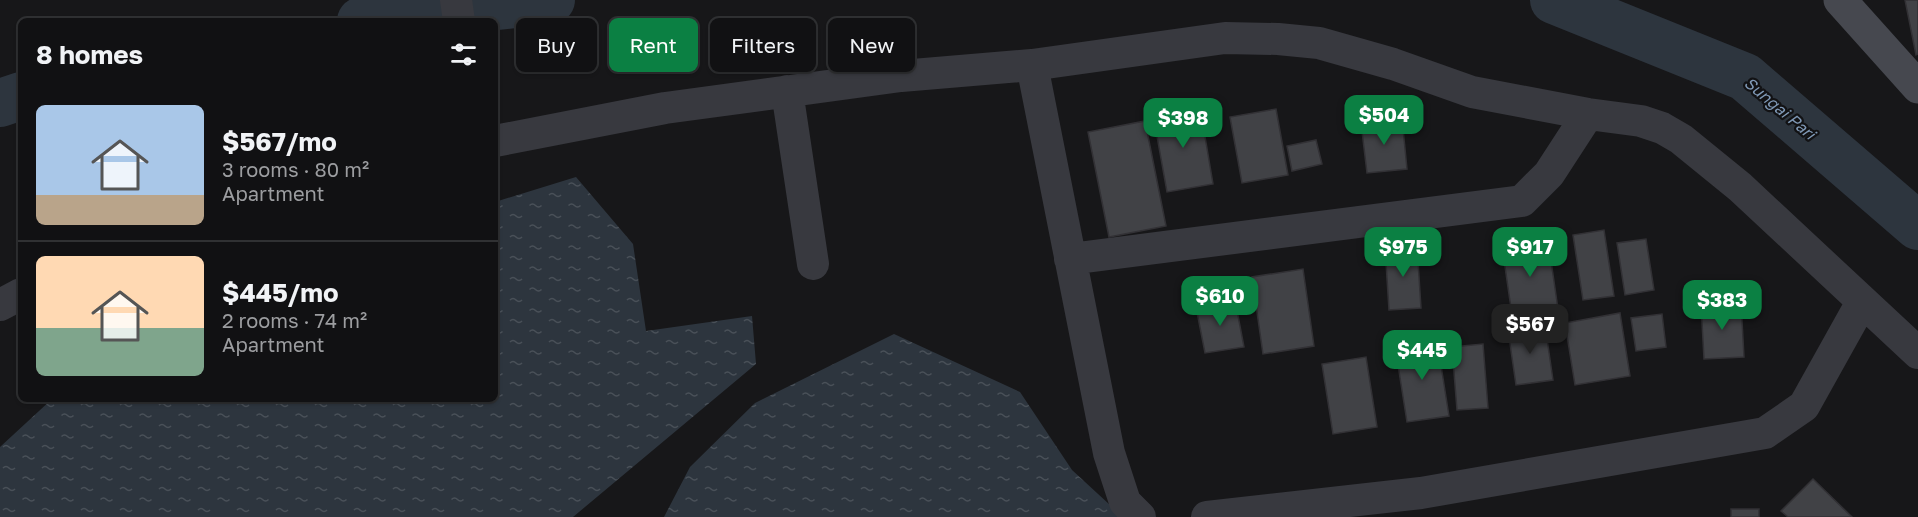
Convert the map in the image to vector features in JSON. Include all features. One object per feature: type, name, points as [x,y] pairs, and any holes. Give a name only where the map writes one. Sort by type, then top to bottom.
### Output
[{"type":"street","points":[[456,0],[459,18]]},
{"type":"street","points":[[1840,0],[1918,87]]},
{"type":"street","points":[[498,140],[665,108],[901,76],[1032,64],[1225,38],[1278,39],[1319,43],[1393,64],[1472,92],[1588,114],[1641,120],[1662,128],[1681,139],[1740,187],[1918,352]]},
{"type":"street","points":[[1032,64],[1109,453],[1125,502],[1140,517]]},
{"type":"street","points":[[787,91],[813,264]]},
{"type":"street","points":[[1070,259],[1522,201],[1549,174],[1588,114]]},
{"type":"street","points":[[0,305],[18,296]]},
{"type":"street","points":[[1207,517],[1421,493],[1765,433],[1804,406],[1862,302]]},
{"type":"water","points":[[576,177],[633,244],[646,331],[752,316],[756,364],[573,517],[0,517],[0,447],[49,402],[498,402],[498,201]]},
{"type":"water","points":[[894,334],[1020,392],[1072,470],[1123,517],[664,517],[690,467],[755,403]]},
{"type":"building","points":[[1905,0],[1918,0],[1918,54],[1916,55]]},
{"type":"building","points":[[1200,107],[1213,184],[1167,192],[1153,114]]},
{"type":"building","points":[[1276,109],[1288,175],[1242,183],[1230,117]]},
{"type":"building","points":[[1402,118],[1407,169],[1367,173],[1361,123]]},
{"type":"building","points":[[1145,121],[1166,226],[1109,237],[1088,132]]},
{"type":"building","points":[[1316,140],[1322,164],[1292,171],[1287,146]]},
{"type":"building","points":[[1604,230],[1614,296],[1583,300],[1573,235]]},
{"type":"building","points":[[1646,239],[1654,290],[1625,295],[1617,243]]},
{"type":"building","points":[[1548,240],[1558,309],[1512,315],[1502,246]]},
{"type":"building","points":[[1417,245],[1421,308],[1389,310],[1385,247]]},
{"type":"building","points":[[1303,269],[1314,346],[1263,354],[1252,277]]},
{"type":"building","points":[[1235,300],[1244,347],[1205,353],[1196,307]]},
{"type":"building","points":[[1741,302],[1744,357],[1704,359],[1701,304]]},
{"type":"building","points":[[1620,313],[1630,376],[1575,385],[1565,323]]},
{"type":"building","points":[[1662,314],[1666,347],[1636,351],[1631,318]]},
{"type":"building","points":[[1545,325],[1553,380],[1516,385],[1508,330]]},
{"type":"building","points":[[1437,340],[1449,416],[1407,422],[1395,346]]},
{"type":"building","points":[[1483,344],[1488,408],[1457,410],[1452,347]]},
{"type":"building","points":[[1366,357],[1377,427],[1333,434],[1322,364]]},
{"type":"building","points":[[1813,479],[1852,517],[1788,517],[1781,511]]},
{"type":"building","points":[[1731,509],[1759,509],[1759,517],[1731,517]]},
{"type":"waterway","name":"Sungai Pari","points":[[388,18],[551,0]]},
{"type":"waterway","name":"Sungai Pari","points":[[1554,0],[1745,77],[1918,226]]},
{"type":"waterway","name":"Sungai Pari","points":[[0,103],[18,97]]}]
